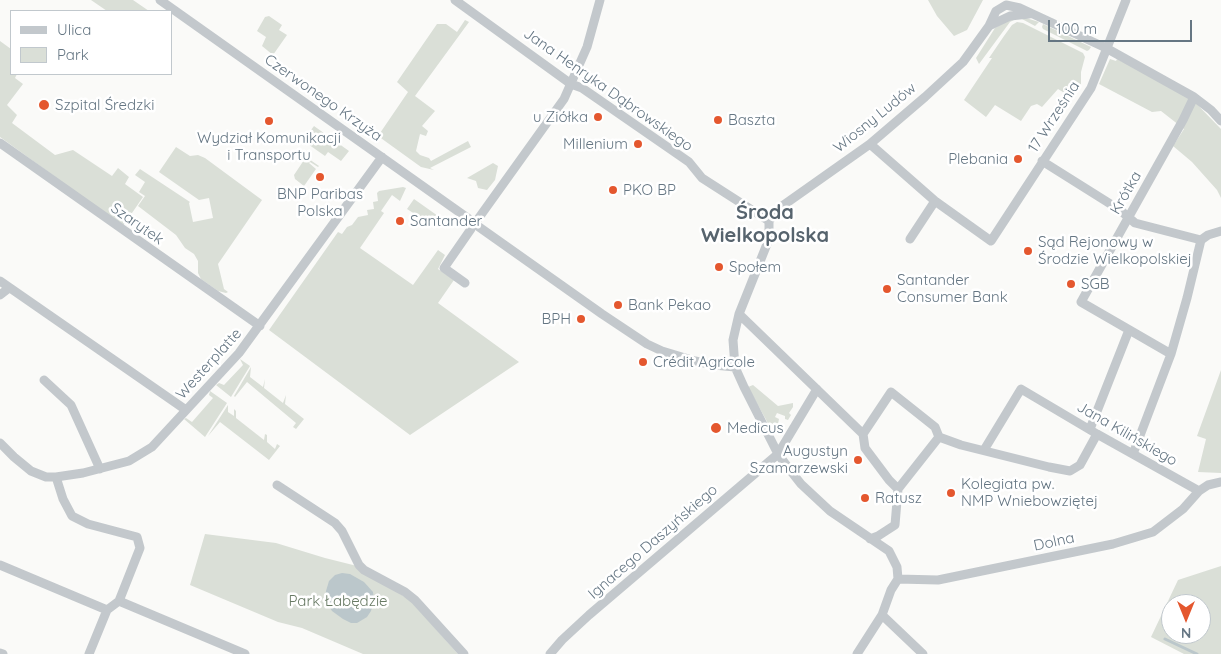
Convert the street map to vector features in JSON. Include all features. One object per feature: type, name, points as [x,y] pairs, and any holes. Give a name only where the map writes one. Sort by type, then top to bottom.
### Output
[{"type":"street","name":"Czerwonego Krzyża","points":[[160,0],[647,344],[662,351],[695,361],[735,367]]},
{"type":"street","name":"Jana Henryka Dąbrowskiego","points":[[455,0],[571,84],[582,88],[689,162],[702,178],[768,221]]},
{"type":"street","points":[[466,283],[444,268],[474,223],[564,99],[587,47],[600,0]]},
{"type":"street","name":"17 Września","points":[[935,201],[991,241],[1091,88],[1126,0]]},
{"type":"street","name":"Wiosny Ludów","points":[[768,221],[778,209],[870,144],[963,62],[990,26],[1010,16],[1032,14],[1106,48]]},
{"type":"street","points":[[1106,48],[1194,97],[1221,120]]},
{"type":"street","name":"Krótka","points":[[1129,330],[1080,302],[1184,120],[1194,97]]},
{"type":"street","name":"Szarytek","points":[[0,143],[260,326]]},
{"type":"street","points":[[870,144],[935,201],[910,238]]},
{"type":"street","name":"Westerplatte","points":[[0,443],[31,471],[46,477],[56,477],[129,461],[152,447],[239,353],[382,157]]},
{"type":"street","points":[[1042,161],[1120,210],[1135,223],[1201,240]]},
{"type":"street","points":[[768,221],[769,239],[739,314],[734,340],[735,367],[778,454],[801,484],[830,511],[889,552],[897,567],[898,579],[891,590],[882,615],[857,654]]},
{"type":"street","points":[[1133,454],[1171,354],[1201,240],[1208,235],[1221,231]]},
{"type":"street","points":[[0,281],[186,410]]},
{"type":"street","points":[[0,295],[9,288]]},
{"type":"street","points":[[739,314],[863,434],[865,448],[898,489]]},
{"type":"street","points":[[939,437],[961,445],[1070,471],[1080,465],[1129,330],[1171,354]]},
{"type":"street","points":[[44,380],[72,405],[100,468]]},
{"type":"street","name":"Ignacego Daszyńskiego","points":[[550,654],[562,640],[589,616],[778,454],[817,388]]},
{"type":"street","name":"Jana Kilińskiego","points":[[984,450],[1021,389],[1199,491]]},
{"type":"street","points":[[863,434],[890,392],[936,427],[939,437]]},
{"type":"street","points":[[870,539],[894,525],[898,489],[939,437]]},
{"type":"street","points":[[56,477],[62,499],[72,516],[88,524],[137,537],[140,548],[119,601],[107,610],[89,654]]},
{"type":"street","points":[[1199,491],[1208,485],[1221,482]]},
{"type":"street","points":[[277,485],[335,523],[342,531],[364,570],[405,592],[415,600],[464,654]]},
{"type":"street","name":"Dolna","points":[[898,579],[938,580],[1113,544],[1153,532],[1183,509],[1199,491]]},
{"type":"street","points":[[0,565],[107,610]]},
{"type":"street","points":[[119,601],[245,654]]},
{"type":"street","points":[[882,615],[923,654]]},
{"type":"green space","points":[[91,0],[133,0],[148,10],[106,10]]},
{"type":"green space","points":[[928,0],[983,0],[967,30],[954,36],[937,16]]},
{"type":"green space","points":[[269,16],[282,25],[279,30],[287,35],[273,55],[262,46],[266,37],[257,31],[265,17]]},
{"type":"green space","points":[[1026,18],[1039,22],[1035,26],[1022,19],[1010,22],[979,64],[976,58],[995,28],[1011,19]]},
{"type":"green space","points":[[465,20],[469,22],[415,96],[435,111],[422,126],[428,131],[426,136],[420,134],[416,151],[431,161],[468,141],[471,147],[430,168],[434,170],[421,167],[378,136],[408,92],[397,82],[437,24],[446,24],[457,32]]},
{"type":"green space","points":[[1017,22],[1023,23],[1083,53],[1085,57],[1081,72],[1081,84],[1070,101],[1064,98],[1066,94],[1058,89],[1042,107],[1037,104],[1031,106],[1021,121],[995,105],[986,117],[964,100],[992,58],[989,58],[1012,25]]},
{"type":"green space","points":[[1043,24],[1091,47],[1087,51],[1043,29]]},
{"type":"green space","points":[[0,41],[10,48],[10,75],[16,75],[15,78],[23,84],[7,105],[17,115],[12,123],[55,155],[73,150],[112,176],[118,168],[129,177],[125,184],[143,197],[123,226],[0,137]]},
{"type":"green space","points":[[1110,59],[1116,61],[1117,59],[1189,96],[1221,129],[1221,198],[1217,190],[1192,162],[1173,146],[1184,129],[1161,111],[1152,112],[1099,84]]},
{"type":"green space","points":[[314,126],[349,151],[341,161],[328,152],[325,156],[305,142],[302,142]]},
{"type":"green space","points":[[176,147],[190,156],[198,155],[205,158],[262,200],[218,264],[224,289],[228,292],[226,293],[218,291],[201,279],[198,273],[198,261],[194,254],[185,248],[176,235],[138,206],[145,196],[139,192],[145,182],[135,175],[140,169],[190,202],[193,222],[213,218],[209,198],[199,200],[159,172]]},
{"type":"green space","points":[[306,157],[319,166],[309,163],[316,169],[304,186],[295,179],[294,175]]},
{"type":"green space","points":[[493,163],[498,166],[495,180],[487,190],[478,188],[476,181],[467,178]]},
{"type":"green space","points":[[406,188],[400,201],[392,195],[381,211],[384,213],[360,248],[413,285],[438,250],[445,255],[438,269],[454,280],[438,303],[519,362],[410,435],[269,330],[338,232],[342,234],[358,217],[368,215],[367,210],[374,209],[373,202],[378,201],[377,193],[379,191]]},
{"type":"green space","points":[[414,199],[438,216],[435,227],[407,209]]},
{"type":"green space","points":[[240,359],[250,366],[231,397],[216,385],[219,383],[224,385],[243,365]]},
{"type":"green space","points":[[251,367],[250,377],[263,387],[265,379],[264,388],[283,403],[286,395],[285,404],[304,419],[296,429],[293,427],[296,423],[247,382],[234,396]]},
{"type":"green space","points":[[1221,370],[1221,473],[1198,472],[1206,439],[1197,436]]},
{"type":"green space","points":[[753,385],[778,406],[793,403],[788,420],[785,419],[785,416],[777,413],[775,417],[779,419],[777,429],[770,427],[748,387]]},
{"type":"green space","points":[[210,391],[227,403],[205,437],[184,419],[186,418],[192,422],[213,398],[209,395]]},
{"type":"green space","points":[[228,405],[228,412],[234,416],[234,409],[236,411],[236,418],[264,440],[265,434],[267,435],[267,442],[275,449],[277,444],[280,446],[269,460],[220,422],[208,436]]},
{"type":"green space","name":"Park Łabędzie","points":[[205,534],[276,543],[357,566],[411,601],[458,654],[363,654],[302,628],[278,622],[190,585]]},
{"type":"green space","points":[[1221,566],[1221,654],[1184,654],[1165,644],[1211,644],[1211,594],[1171,594],[1178,580]]},
{"type":"green space","points":[[1161,616],[1161,642],[1151,637]]},
{"type":"shaded area","points":[[342,573],[350,574],[364,582],[373,592],[374,600],[371,611],[367,617],[357,623],[351,623],[343,619],[332,611],[325,600],[329,581],[335,575]]},
{"type":"waterway","points":[[1176,644],[1197,654]]},
{"type":"place","name":"Szpital Średzki","points":[[44,105]]},
{"type":"place","name":"u Ziółka","points":[[598,117]]},
{"type":"place","name":"Baszta","points":[[718,120]]},
{"type":"place","name":"Wydział Komunikacji i Transportu","points":[[269,121]]},
{"type":"place","name":"Millenium","points":[[638,144]]},
{"type":"place","name":"Plebania","points":[[1018,159]]},
{"type":"place","name":"BNP Paribas Polska","points":[[320,177]]},
{"type":"place","name":"PKO BP","points":[[613,190]]},
{"type":"place","name":"Santander","points":[[400,221]]},
{"type":"place","name":"Sąd Rejonowy w Środzie Wielkopolskiej","points":[[1028,251]]},
{"type":"place","name":"Społem","points":[[719,267]]},
{"type":"place","name":"SGB","points":[[1071,284]]},
{"type":"place","name":"Santander Consumer Bank","points":[[887,289]]},
{"type":"place","name":"Bank Pekao","points":[[618,305]]},
{"type":"place","name":"BPH","points":[[581,319]]},
{"type":"place","name":"Crédit Agricole","points":[[643,362]]},
{"type":"place","name":"Medicus","points":[[716,428]]},
{"type":"place","name":"Augustyn Szamarzewski","points":[[858,460]]},
{"type":"place","name":"Kolegiata pw. NMP Wniebowziętej","points":[[951,493]]},
{"type":"place","name":"Ratusz","points":[[865,498]]},
{"type":"district","name":"Środa Wielkopolska","points":[[765,224]]}]
